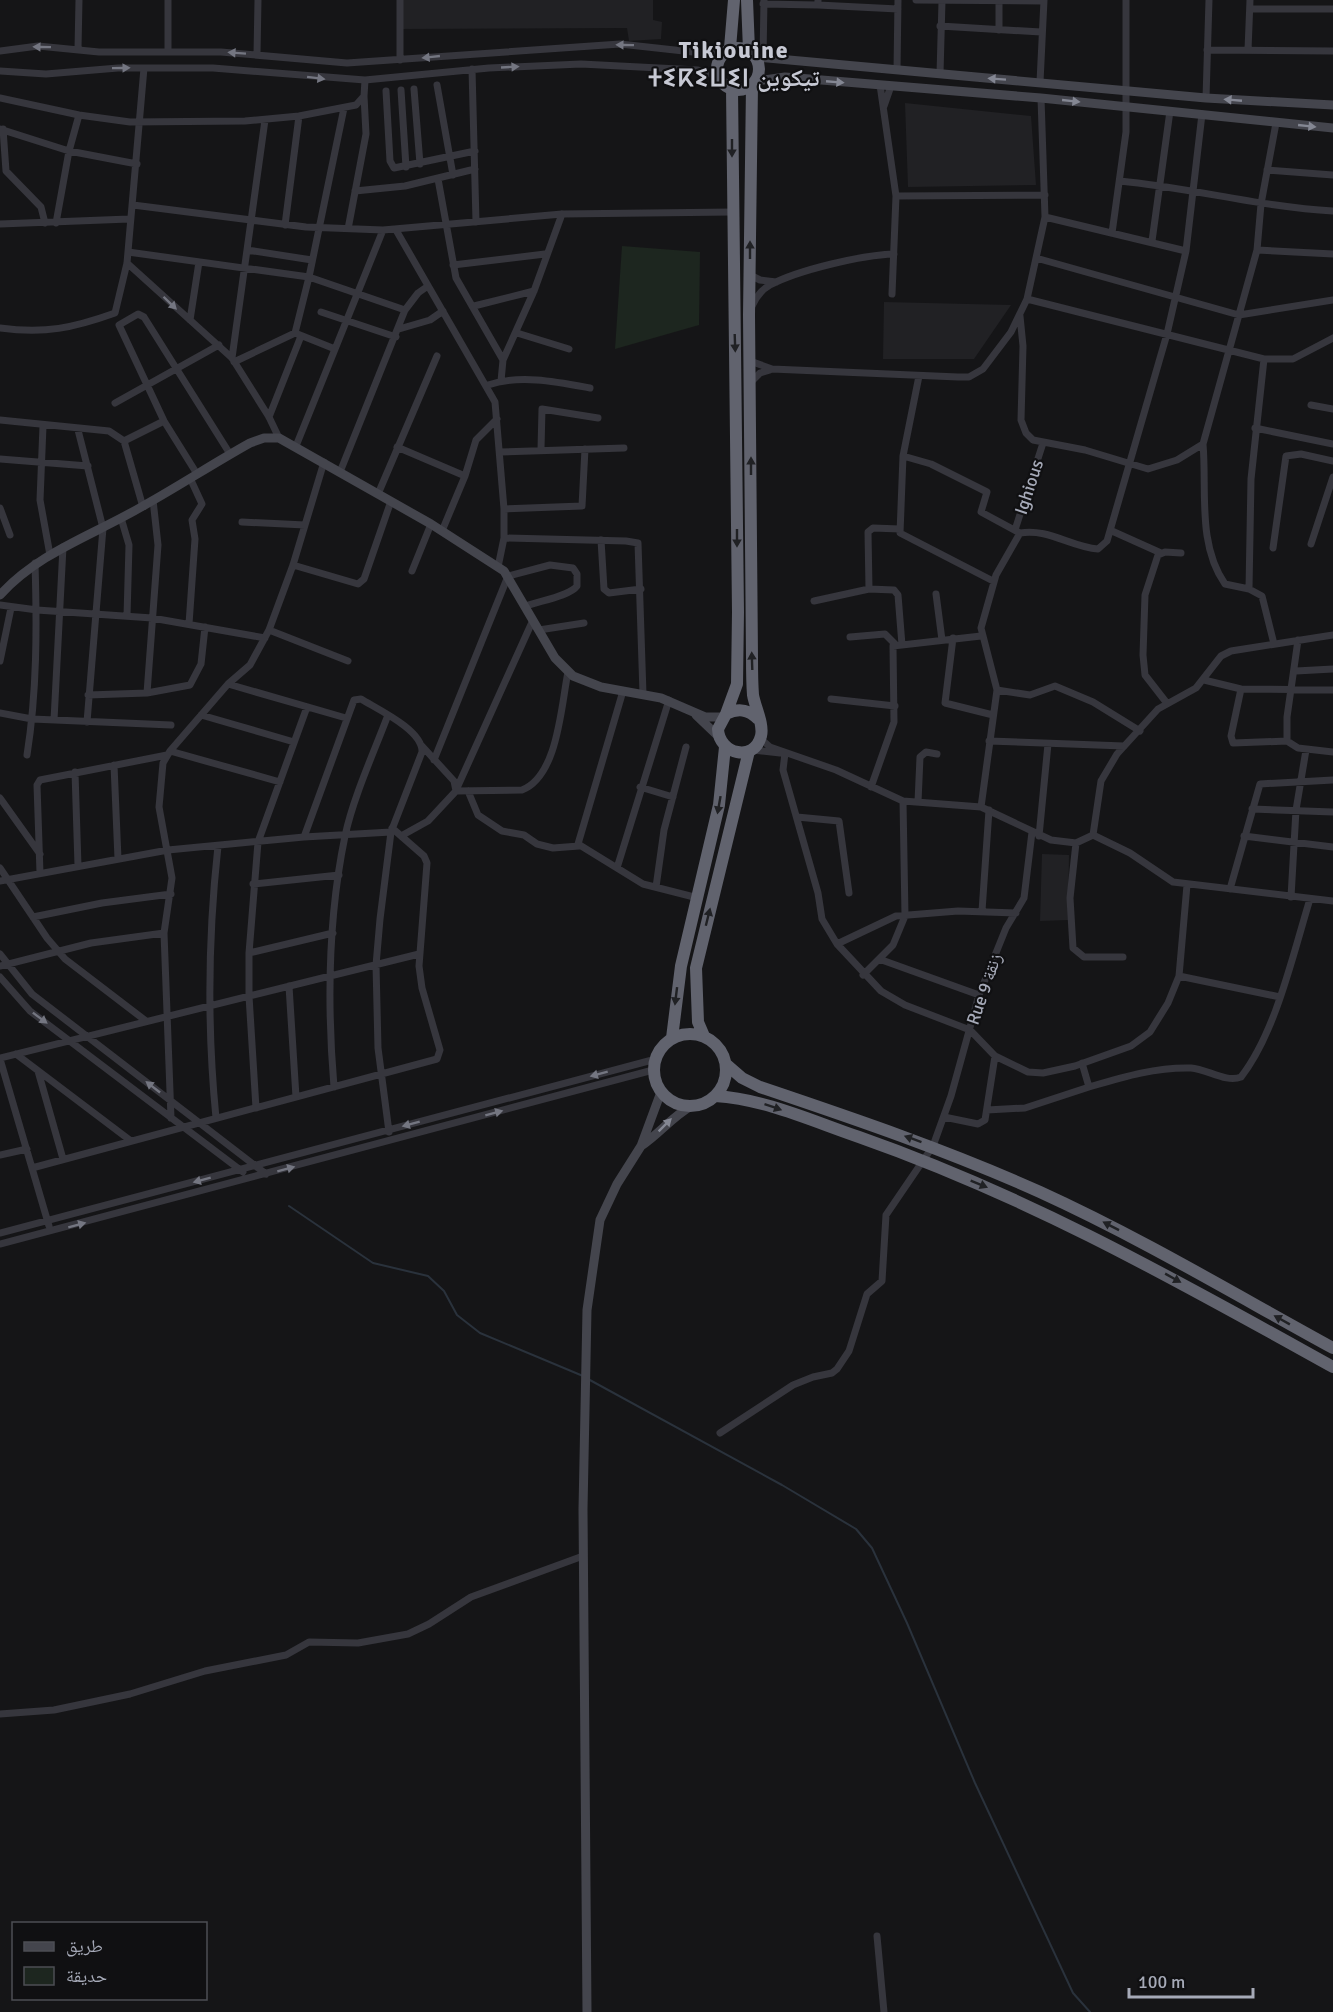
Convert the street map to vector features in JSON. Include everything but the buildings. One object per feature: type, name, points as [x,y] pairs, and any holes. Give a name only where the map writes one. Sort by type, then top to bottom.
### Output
[{"type":"highway","points":[[734,0],[728,50],[717,62],[717,76],[721,82],[732,89],[739,90],[754,83]]},
{"type":"highway","points":[[704,1036],[698,1022],[696,968],[750,751],[760,738],[761,730],[752,657],[749,315],[754,83],[760,67],[747,0]]},
{"type":"highway","points":[[728,50],[756,55]]},
{"type":"highway","points":[[672,1038],[676,993],[719,805],[722,742],[718,726],[725,715],[737,684],[732,89]]},
{"type":"highway","points":[[725,715],[740,710],[747,711],[758,719]]},
{"type":"highway","points":[[722,742],[732,752],[750,751]]},
{"type":"highway","points":[[727,1065],[725,1082],[716,1096],[708,1102],[691,1106],[675,1103],[661,1092],[654,1065],[662,1046],[672,1038],[693,1033],[704,1036],[719,1047],[727,1065],[742,1078],[760,1087],[933,1146],[1091,1217],[1333,1348]]},
{"type":"highway","points":[[716,1096],[750,1099],[925,1161],[1032,1206],[1116,1247],[1333,1367]]},
{"type":"street","points":[[78,49],[79,0]]},
{"type":"street","points":[[168,0],[168,50]]},
{"type":"street","points":[[257,54],[258,0]]},
{"type":"street","points":[[400,0],[400,60]]},
{"type":"street","points":[[897,70],[898,0]]},
{"type":"street","points":[[916,0],[1044,1],[1040,82]]},
{"type":"street","points":[[999,0],[999,30]]},
{"type":"street","points":[[1112,233],[1127,107],[1126,0]]},
{"type":"street","points":[[1206,98],[1209,0]]},
{"type":"street","points":[[1248,50],[1250,0]]},
{"type":"street","points":[[940,74],[942,1]]},
{"type":"street","points":[[898,9],[818,3],[764,2],[756,55],[1206,98],[1333,105]]},
{"type":"street","points":[[1250,9],[1333,9]]},
{"type":"street","points":[[940,26],[1041,32]]},
{"type":"street","points":[[0,51],[30,47],[99,52],[168,50],[257,54],[327,62],[400,60],[620,44],[702,53],[728,50]]},
{"type":"street","points":[[1207,50],[1333,51]]},
{"type":"street","points":[[0,71],[46,74],[144,68],[225,69],[365,80],[472,69],[581,64],[698,70],[717,76]]},
{"type":"street","points":[[144,68],[133,205],[129,219],[128,262],[115,313],[118,325],[147,387],[193,476],[202,504],[192,520],[195,539],[189,624]]},
{"type":"street","points":[[472,69],[476,222]]},
{"type":"street","points":[[754,83],[777,77],[1041,99],[1333,128]]},
{"type":"street","points":[[348,229],[366,134],[365,80]]},
{"type":"street","points":[[437,85],[453,175]]},
{"type":"street","points":[[880,86],[896,196],[891,294]]},
{"type":"street","points":[[884,106],[891,86]]},
{"type":"street","points":[[414,89],[420,164]]},
{"type":"street","points":[[401,90],[406,167]]},
{"type":"street","points":[[386,92],[390,161],[394,168],[475,151]]},
{"type":"street","points":[[0,98],[79,115],[140,122],[265,120],[344,108],[356,105],[364,96]]},
{"type":"street","points":[[750,361],[772,369],[958,377],[976,374],[989,362],[1020,316],[1027,299],[1045,217],[1041,99]]},
{"type":"street","points":[[269,417],[298,334],[344,108]]},
{"type":"street","points":[[1152,241],[1170,111]]},
{"type":"street","points":[[903,456],[931,464],[987,492],[981,512],[1018,532],[1043,533],[1098,549],[1104,547],[1112,531],[1132,464],[1167,334],[1185,250],[1202,114]]},
{"type":"street","points":[[56,223],[69,151],[79,115]]},
{"type":"street","points":[[285,225],[299,116]]},
{"type":"street","points":[[233,360],[265,120]]},
{"type":"street","points":[[1274,644],[1264,600],[1259,592],[1226,584],[1215,561],[1204,507],[1203,444],[1257,250],[1261,204],[1276,123]]},
{"type":"street","points":[[45,224],[41,207],[6,171],[2,129],[69,151],[137,164]]},
{"type":"street","points":[[355,191],[405,186],[475,169]]},
{"type":"street","points":[[1267,170],[1333,175]]},
{"type":"street","points":[[438,179],[456,278],[503,360]]},
{"type":"street","points":[[1120,181],[1193,189],[1261,204],[1333,212]]},
{"type":"street","points":[[896,196],[1045,195]]},
{"type":"street","points":[[133,205],[319,229],[383,230],[562,214],[732,212]]},
{"type":"street","points":[[501,381],[503,360],[534,291],[545,254],[562,214]]},
{"type":"street","points":[[1045,217],[1185,250]]},
{"type":"street","points":[[0,224],[129,219]]},
{"type":"street","points":[[296,446],[383,230]]},
{"type":"street","points":[[396,230],[488,385],[495,402],[504,509],[504,538],[498,567]]},
{"type":"street","points":[[247,250],[312,260]]},
{"type":"street","points":[[1257,250],[1333,254]]},
{"type":"street","points":[[128,252],[309,277],[405,310]]},
{"type":"street","points":[[453,265],[545,254]]},
{"type":"street","points":[[749,315],[759,293],[778,282],[849,259],[894,254]]},
{"type":"street","points":[[1036,258],[1175,295],[1239,315],[1333,300]]},
{"type":"street","points":[[128,262],[233,360],[269,417],[279,438]]},
{"type":"street","points":[[190,320],[199,262]]},
{"type":"street","points":[[750,275],[760,280],[778,282]]},
{"type":"street","points":[[340,472],[405,310],[418,293],[428,285]]},
{"type":"street","points":[[474,306],[534,291]]},
{"type":"street","points":[[1027,299],[1264,359],[1293,359],[1333,338]]},
{"type":"street","points":[[399,329],[430,320],[443,311]]},
{"type":"street","points":[[321,312],[396,337]]},
{"type":"street","points":[[0,328],[32,332],[60,330],[115,313]]},
{"type":"street","points":[[118,325],[140,314],[230,454]]},
{"type":"street","points":[[1020,316],[1022,427],[1033,440],[1085,450],[1141,468],[1155,468],[1177,460],[1203,444]]},
{"type":"street","points":[[517,333],[569,349]]},
{"type":"street","points":[[233,360],[298,334],[335,349]]},
{"type":"street","points":[[115,403],[219,345]]},
{"type":"street","points":[[378,494],[437,356]]},
{"type":"street","points":[[1249,589],[1251,479],[1264,359]]},
{"type":"street","points":[[750,383],[760,374],[772,369]]},
{"type":"street","points":[[919,376],[903,456],[900,529],[902,536],[993,580]]},
{"type":"street","points":[[488,385],[501,381],[552,381],[590,388]]},
{"type":"street","points":[[1311,405],[1333,410]]},
{"type":"street","points":[[541,449],[542,409],[598,418]]},
{"type":"street","points":[[441,531],[465,476],[476,440],[497,419]]},
{"type":"street","points":[[0,420],[78,430],[109,431],[123,441],[143,507]]},
{"type":"street","points":[[123,441],[164,422]]},
{"type":"street","points":[[43,426],[41,514],[51,555]]},
{"type":"street","points":[[1256,428],[1333,444]]},
{"type":"street","points":[[78,430],[102,528],[87,722]]},
{"type":"street","points":[[0,595],[35,563],[63,547],[143,507],[256,440],[279,438],[431,524],[498,567],[508,576],[555,658],[568,672],[590,683],[669,700],[705,717],[725,715]]},
{"type":"street","name":"Ighious","points":[[981,636],[983,614],[993,580],[1018,532],[1042,443]]},
{"type":"street","points":[[398,447],[465,476]]},
{"type":"street","points":[[500,452],[624,448]]},
{"type":"street","points":[[504,509],[582,506],[585,449]]},
{"type":"street","points":[[1274,548],[1286,456],[1301,454],[1333,461]]},
{"type":"street","points":[[0,459],[88,466]]},
{"type":"street","points":[[171,1118],[164,933],[171,894],[168,850],[161,823],[160,777],[169,753],[228,684],[250,665],[265,638],[293,565],[324,462]]},
{"type":"street","points":[[1311,544],[1333,477]]},
{"type":"street","points":[[147,693],[158,545],[153,500]]},
{"type":"street","points":[[293,565],[358,584],[364,579],[391,501]]},
{"type":"street","points":[[0,508],[10,535]]},
{"type":"street","points":[[122,518],[129,546],[127,616]]},
{"type":"street","points":[[242,522],[305,525]]},
{"type":"street","points":[[412,572],[431,524]]},
{"type":"street","points":[[869,589],[868,532],[873,528],[900,529]]},
{"type":"street","points":[[1112,531],[1161,553],[1181,553]]},
{"type":"street","points":[[504,538],[638,543],[643,694]]},
{"type":"street","points":[[601,540],[604,589],[609,593],[641,589]]},
{"type":"street","points":[[54,720],[63,547]]},
{"type":"street","points":[[1161,553],[1145,596],[1143,655],[1145,675],[1166,702]]},
{"type":"street","points":[[27,755],[32,719],[37,610],[35,563]]},
{"type":"street","points":[[508,576],[550,565],[573,568],[577,574],[577,586],[570,594],[547,598],[526,606]]},
{"type":"street","points":[[434,760],[508,576]]},
{"type":"street","points":[[814,601],[869,589],[897,591],[899,645]]},
{"type":"street","points":[[936,594],[942,640]]},
{"type":"street","points":[[0,605],[11,608],[152,618],[265,638]]},
{"type":"street","points":[[0,661],[11,608]]},
{"type":"street","points":[[401,836],[428,821],[456,790],[533,620]]},
{"type":"street","points":[[539,630],[584,623]]},
{"type":"street","points":[[88,694],[147,693],[190,685],[201,664],[205,627]]},
{"type":"street","points":[[269,630],[348,661]]},
{"type":"street","points":[[850,637],[885,634],[899,645]]},
{"type":"street","points":[[1093,835],[1101,781],[1124,746],[1166,702],[1196,688],[1214,664],[1231,651],[1333,635]]},
{"type":"street","points":[[871,787],[886,750],[895,706],[891,650],[899,645],[981,636],[996,690],[981,807]]},
{"type":"street","points":[[953,638],[945,703],[993,716]]},
{"type":"street","points":[[1287,741],[1287,717],[1296,671],[1298,640]]},
{"type":"street","points":[[1296,671],[1333,669]]},
{"type":"street","points":[[304,837],[352,702],[358,699],[410,730],[456,790],[522,790],[532,786],[541,777],[553,745],[568,672]]},
{"type":"street","points":[[1204,680],[1241,689],[1292,692],[1333,690]]},
{"type":"street","points":[[228,684],[346,718]]},
{"type":"street","points":[[996,690],[1030,695],[1055,686],[1093,702],[1140,731]]},
{"type":"street","points":[[1241,689],[1231,736],[1233,742],[1287,741],[1306,750],[1333,752]]},
{"type":"street","points":[[579,846],[578,841],[623,691]]},
{"type":"street","points":[[831,699],[895,706]]},
{"type":"street","points":[[617,868],[640,787],[669,700]]},
{"type":"street","points":[[256,1108],[249,996],[249,953],[258,842],[307,707]]},
{"type":"street","points":[[0,713],[32,719],[171,725]]},
{"type":"street","points":[[694,713],[722,742]]},
{"type":"street","points":[[201,715],[294,742]]},
{"type":"street","points":[[334,1087],[330,976],[339,875],[345,834],[388,715]]},
{"type":"street","points":[[760,738],[767,745],[785,753],[836,770],[903,801],[981,807],[1051,840],[1076,843],[1093,835]]},
{"type":"street","points":[[989,741],[1124,746]]},
{"type":"street","name":"Rue 9 زنقة","points":[[720,1433],[802,1380],[832,1373],[845,1359],[867,1294],[882,1281],[886,1215],[925,1161],[933,1146],[944,1117],[979,995],[1006,928],[1016,913],[1027,888],[1048,744]]},
{"type":"street","points":[[390,1141],[381,1075],[376,964],[382,888],[392,830],[422,746]]},
{"type":"street","points":[[656,887],[663,839],[686,747]]},
{"type":"street","points":[[1291,897],[1296,810],[1306,750]]},
{"type":"street","points":[[750,751],[785,753]]},
{"type":"street","points":[[918,802],[920,757],[926,752],[938,754]]},
{"type":"street","points":[[40,873],[37,783],[41,779],[169,753],[280,782]]},
{"type":"street","points":[[785,753],[783,770],[818,893],[822,919],[837,944],[863,975],[881,991],[905,1005],[970,1030],[995,1056],[1028,1072],[1043,1073],[1141,1041],[1159,1021],[1179,976],[1187,885]]},
{"type":"street","points":[[114,765],[118,859]]},
{"type":"street","points":[[75,772],[78,866]]},
{"type":"street","points":[[1230,889],[1252,809],[1263,782],[1333,780]]},
{"type":"street","points":[[640,787],[673,797]]},
{"type":"street","points":[[468,791],[478,815],[502,831],[524,835],[537,844],[553,848],[579,846],[632,879],[698,898]]},
{"type":"street","points":[[0,798],[39,854]]},
{"type":"street","points":[[863,975],[893,945],[905,916],[903,801]]},
{"type":"street","points":[[1252,809],[1333,812]]},
{"type":"street","points":[[982,911],[989,810]]},
{"type":"street","points":[[797,817],[838,821],[849,893]]},
{"type":"street","points":[[0,882],[168,850],[392,830],[424,856],[428,867],[419,954],[422,988],[440,1054],[435,1060],[32,1168]]},
{"type":"street","points":[[1093,835],[1130,853],[1166,879],[1187,885],[1333,901]]},
{"type":"street","points":[[1244,836],[1333,847]]},
{"type":"street","points":[[1076,843],[1070,898],[1072,948],[1084,957],[1123,957]]},
{"type":"street","points":[[216,1118],[209,1006],[211,926],[218,846]]},
{"type":"street","points":[[0,868],[58,951],[74,967],[146,1021]]},
{"type":"street","points":[[253,884],[339,875]]},
{"type":"street","points":[[33,917],[102,903],[171,894]]},
{"type":"street","points":[[987,1110],[1025,1108],[1089,1087],[1164,1069],[1193,1068],[1231,1079],[1241,1077],[1251,1065],[1280,997],[1310,899]]},
{"type":"street","points":[[837,944],[887,919],[982,911],[1016,913]]},
{"type":"street","points":[[4,965],[113,939],[164,933]]},
{"type":"street","points":[[249,953],[333,933]]},
{"type":"street","points":[[0,954],[4,965],[32,994],[266,1174]]},
{"type":"street","points":[[50,1232],[0,1058],[419,954]]},
{"type":"street","points":[[879,959],[979,995]]},
{"type":"street","points":[[1179,976],[1280,997]]},
{"type":"street","points":[[0,977],[22,1004],[251,1178]]},
{"type":"street","points":[[289,986],[296,1097]]},
{"type":"street","points":[[16,1054],[131,1141]]},
{"type":"street","points":[[944,1117],[978,1124],[985,1120],[995,1056]]},
{"type":"street","points":[[1082,1062],[1089,1087]]},
{"type":"street","points":[[0,1233],[388,1131],[654,1065]]},
{"type":"street","points":[[0,1244],[390,1141],[654,1065]]},
{"type":"street","points":[[38,1071],[63,1159]]},
{"type":"street","points":[[587,2012],[583,1556],[584,1352],[592,1266],[600,1220],[613,1191],[640,1146],[661,1092]]},
{"type":"street","points":[[640,1146],[651,1139],[674,1116],[691,1106]]},
{"type":"street","points":[[0,1155],[27,1149]]},
{"type":"street","points":[[0,1714],[54,1710],[130,1694],[205,1671],[286,1655],[309,1642],[358,1643],[408,1634],[429,1624],[471,1597],[583,1556]]},
{"type":"street","points":[[877,1936],[884,2012]]},
{"type":"shaded area","points":[[397,0],[653,0],[653,20],[662,22],[661,39],[629,41],[627,28],[397,29]]},
{"type":"shaded area","points":[[905,103],[1031,116],[1036,185],[908,187]]},
{"type":"shaded area","points":[[884,302],[1011,305],[974,359],[883,359]]},
{"type":"shaded area","points":[[1042,854],[1069,855],[1068,920],[1040,921]]},
{"type":"green space","points":[[622,246],[700,252],[699,325],[615,349]]},
{"type":"waterway","points":[[289,1206],[373,1263],[428,1276],[444,1291],[457,1315],[480,1333],[583,1376]]},
{"type":"waterway","points":[[588,1379],[782,1485],[856,1529],[872,1548],[907,1623],[975,1783],[1073,1993],[1090,2012]]},
{"type":"district","name":"Tikiouine ⵜⵉⴽⵉⵡⵉⵏ تيكوين","points":[[734,64]]}]
